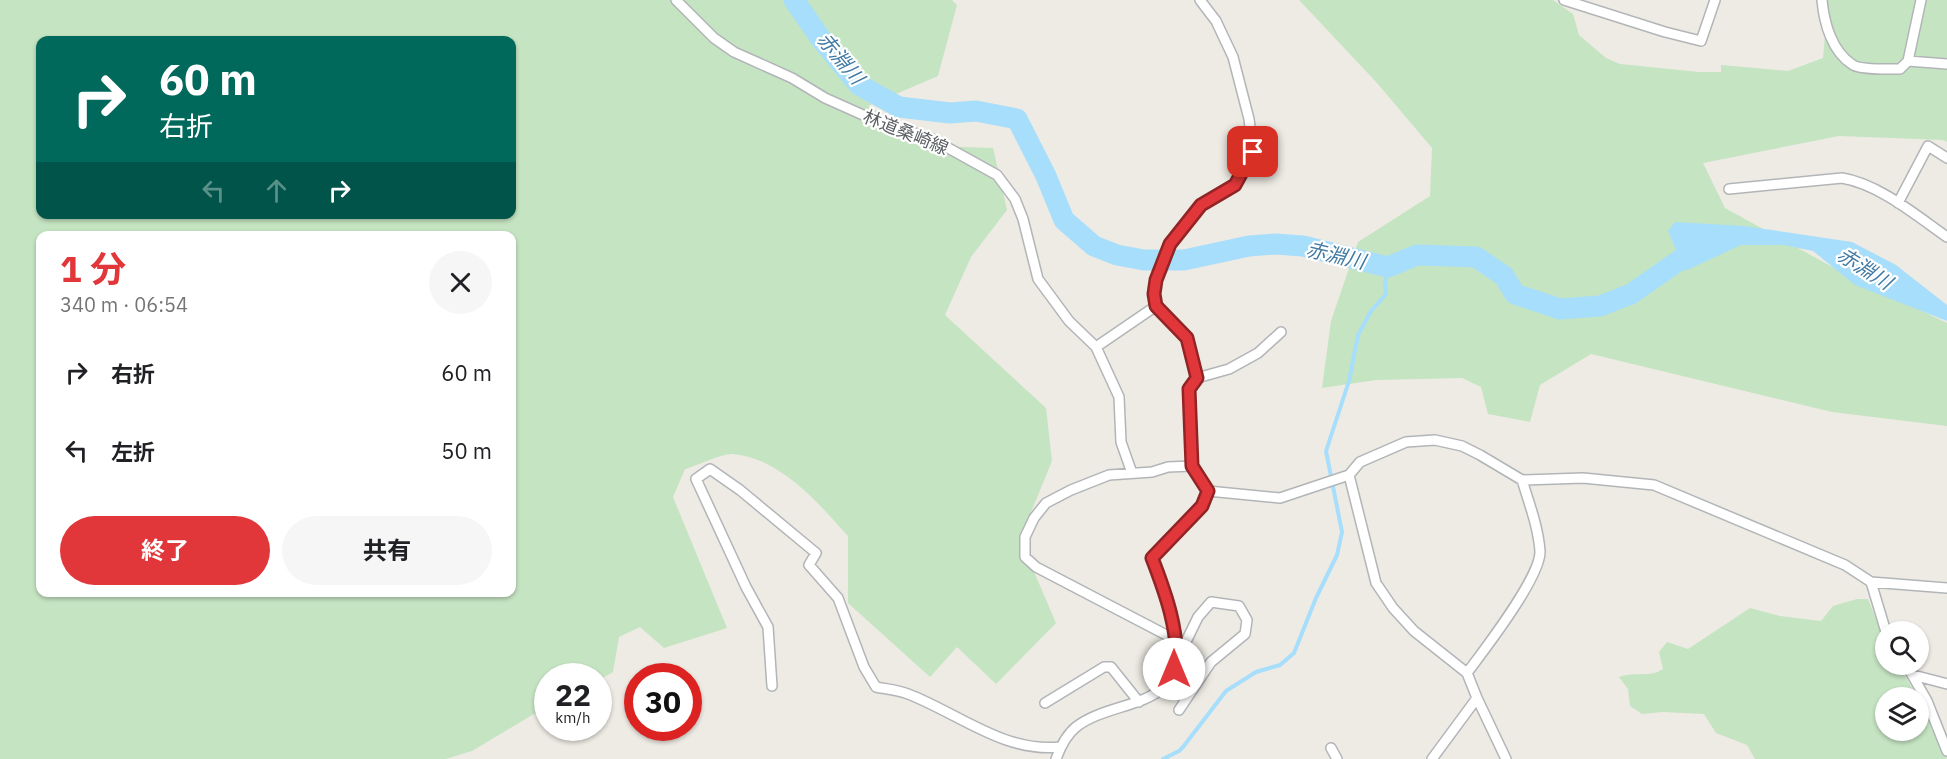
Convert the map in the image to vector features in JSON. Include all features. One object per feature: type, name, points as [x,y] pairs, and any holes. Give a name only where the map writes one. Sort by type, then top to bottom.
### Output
[{"type":"street","name":"林道桑崎線","points":[[676,0],[714,38],[734,52],[792,78],[825,98],[872,119],[932,139],[997,175],[1015,200],[1023,219],[1038,279],[1069,321],[1096,347]]},
{"type":"street","points":[[1197,378],[1187,338],[1156,306],[1154,294],[1156,280],[1170,244],[1201,205],[1235,185],[1253,152],[1249,119],[1233,57],[1216,21],[1200,0]]},
{"type":"street","points":[[1564,0],[1701,41],[1715,0]]},
{"type":"street","points":[[1822,0],[1826,24],[1835,47],[1854,66],[1900,69],[1908,61],[1921,0]]},
{"type":"street","points":[[1908,61],[1947,64]]},
{"type":"street","points":[[1898,203],[1928,146],[1947,158]]},
{"type":"street","points":[[1729,189],[1842,178],[1857,180],[1898,203],[1947,237]]},
{"type":"street","points":[[1132,473],[1121,442],[1119,397],[1096,347],[1156,306]]},
{"type":"street","points":[[1208,491],[1192,466],[1189,389],[1197,378],[1229,369],[1258,352],[1281,332]]},
{"type":"street","points":[[1208,491],[1280,498],[1346,476],[1360,462],[1406,442],[1435,440],[1471,450],[1522,480],[1583,478],[1654,485],[1834,561],[1871,582],[1947,588]]},
{"type":"street","points":[[1174,639],[1036,567],[1025,557],[1025,537],[1034,518],[1046,504],[1071,490],[1109,475],[1192,466]]},
{"type":"street","points":[[772,686],[768,627],[746,587],[696,479],[710,469],[740,490],[816,553],[809,565],[838,598],[864,667],[876,687],[906,693],[992,736],[1042,749],[1060,747]]},
{"type":"street","points":[[1346,476],[1376,584],[1393,608],[1414,631],[1467,673],[1506,759]]},
{"type":"street","points":[[1467,673],[1509,616],[1533,574],[1540,554],[1535,519],[1522,480]]},
{"type":"street","points":[[1177,660],[1168,599],[1152,558],[1202,506],[1208,491]]},
{"type":"street","points":[[1871,582],[1883,621]]},
{"type":"street","points":[[1056,759],[1060,747],[1075,728],[1103,712],[1139,702],[1163,689],[1198,617],[1210,602],[1239,606],[1247,620],[1245,634],[1211,662],[1179,710]]},
{"type":"street","points":[[1045,703],[1104,667],[1111,667],[1139,702]]},
{"type":"street","points":[[1913,675],[1947,684]]},
{"type":"street","points":[[1913,675],[1947,751]]},
{"type":"street","points":[[1432,759],[1477,698]]},
{"type":"street","points":[[1331,748],[1337,759]]},
{"type":"green space","points":[[0,0],[952,0],[957,5],[938,76],[868,106],[931,146],[993,148],[1007,210],[971,257],[945,315],[1046,408],[1052,461],[1020,539],[1056,623],[996,684],[957,647],[930,677],[848,603],[848,536],[811,496],[783,473],[751,458],[728,454],[685,469],[673,497],[727,628],[664,648],[640,627],[619,637],[612,673],[612,663],[534,663],[534,714],[472,751],[446,759],[0,759]]},
{"type":"green space","points":[[1299,0],[1553,0],[1573,14],[1579,35],[1606,58],[1620,64],[1721,72],[1721,65],[1788,71],[1823,58],[1828,0],[1947,0],[1947,142],[1839,136],[1703,163],[1725,208],[1849,276],[1947,323],[1947,426],[1832,412],[1591,354],[1540,385],[1530,422],[1488,414],[1481,387],[1462,378],[1376,380],[1322,388],[1331,321],[1358,242],[1430,196],[1432,148],[1377,83]]},
{"type":"green space","points":[[1857,599],[1868,599],[1877,621],[1875,675],[1904,675],[1912,687],[1875,687],[1875,741],[1929,741],[1929,720],[1947,759],[1755,759],[1747,745],[1716,733],[1704,714],[1663,712],[1642,714],[1630,706],[1628,689],[1619,677],[1653,673],[1663,669],[1659,652],[1667,642],[1688,649],[1750,608],[1780,616],[1821,621],[1833,606]]},
{"type":"water","points":[[1675,222],[1744,226],[1852,242],[1896,265],[1947,305],[1947,321],[1855,285],[1813,251],[1784,245],[1741,245],[1685,271],[1668,231]]},
{"type":"waterway","name":"赤淵川","points":[[794,0],[821,39],[859,85],[899,107],[950,113],[976,111],[1017,119],[1046,176],[1064,220],[1094,246],[1117,255],[1144,260],[1184,260],[1249,246],[1275,244],[1303,246],[1388,267],[1417,255],[1476,257],[1504,276],[1515,294],[1560,309],[1600,306],[1631,294],[1684,257],[1706,249]]},
{"type":"waterway","points":[[1163,759],[1183,747],[1226,691],[1256,672],[1280,665],[1294,653],[1316,598],[1337,555],[1342,532],[1326,451],[1349,381],[1358,335],[1371,311],[1386,294],[1388,267]]},
{"type":"route","points":[[1174,669],[1178,657],[1168,599],[1152,558],[1202,506],[1208,491],[1192,466],[1189,389],[1197,378],[1187,338],[1156,306],[1154,294],[1156,280],[1170,244],[1201,205],[1235,185],[1253,152]]}]
